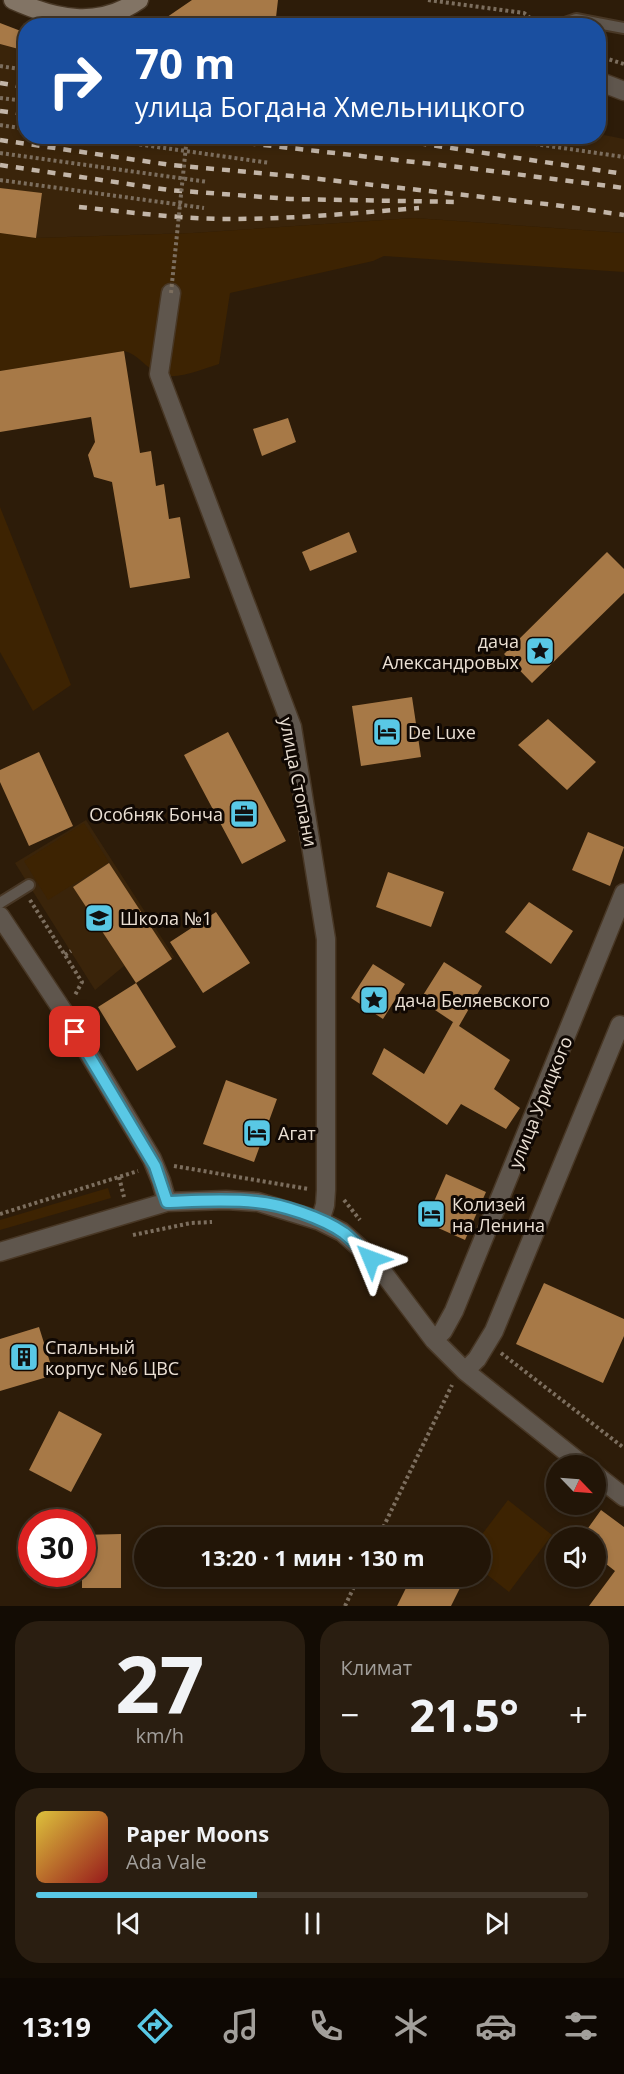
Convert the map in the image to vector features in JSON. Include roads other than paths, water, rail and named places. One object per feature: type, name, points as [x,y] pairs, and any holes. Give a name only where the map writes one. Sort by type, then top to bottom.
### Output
[{"type":"main road","points":[[13,0],[40,12],[65,18]]},
{"type":"main road","points":[[80,18],[103,16],[139,0]]},
{"type":"street","points":[[606,84],[624,91]]},
{"type":"street","name":"улица Стопани","points":[[171,293],[159,374],[292,727],[300,774],[326,939],[326,1190],[325,1205],[320,1221]]},
{"type":"street","name":"улица Урицкого","points":[[434,1340],[443,1331],[454,1311],[624,893]]},
{"type":"street","points":[[0,916],[65,1014],[152,1159],[162,1181],[167,1202]]},
{"type":"street","points":[[465,1371],[477,1359],[494,1331],[622,1021]]},
{"type":"street","points":[[0,1252],[167,1202],[226,1200],[258,1202],[320,1221],[342,1232],[360,1247],[382,1271],[434,1340],[465,1371],[570,1455]]},
{"type":"street","points":[[606,1483],[624,1497]]},
{"type":"lane","points":[[606,25],[624,28]]},
{"type":"lane","points":[[0,903],[26,887]]},
{"type":"railway","points":[[0,83],[18,86]]},
{"type":"railway","points":[[0,111],[18,113]]},
{"type":"railway","points":[[0,140],[18,143]]},
{"type":"railway","points":[[27,144],[171,165],[555,205],[624,215]]},
{"type":"railway","points":[[255,144],[624,188]]},
{"type":"railway","points":[[424,144],[624,174]]},
{"type":"railway","points":[[0,165],[169,190],[290,199],[459,202]]},
{"type":"railway","points":[[79,207],[211,219],[301,217],[419,208]]},
{"type":"place","name":"дача Александровых","points":[[540,651]]},
{"type":"place","name":"De Luxe","points":[[387,732]]},
{"type":"place","name":"Особняк Бонча","points":[[244,814]]},
{"type":"place","name":"Школа №1","points":[[99,918]]},
{"type":"place","name":"дача Беляевского","points":[[374,1000]]},
{"type":"place","name":"Агат","points":[[257,1133]]},
{"type":"place","name":"Колизей на Ленина","points":[[431,1214]]},
{"type":"place","name":"Спальный корпус №6 ЦВС","points":[[24,1357]]}]
